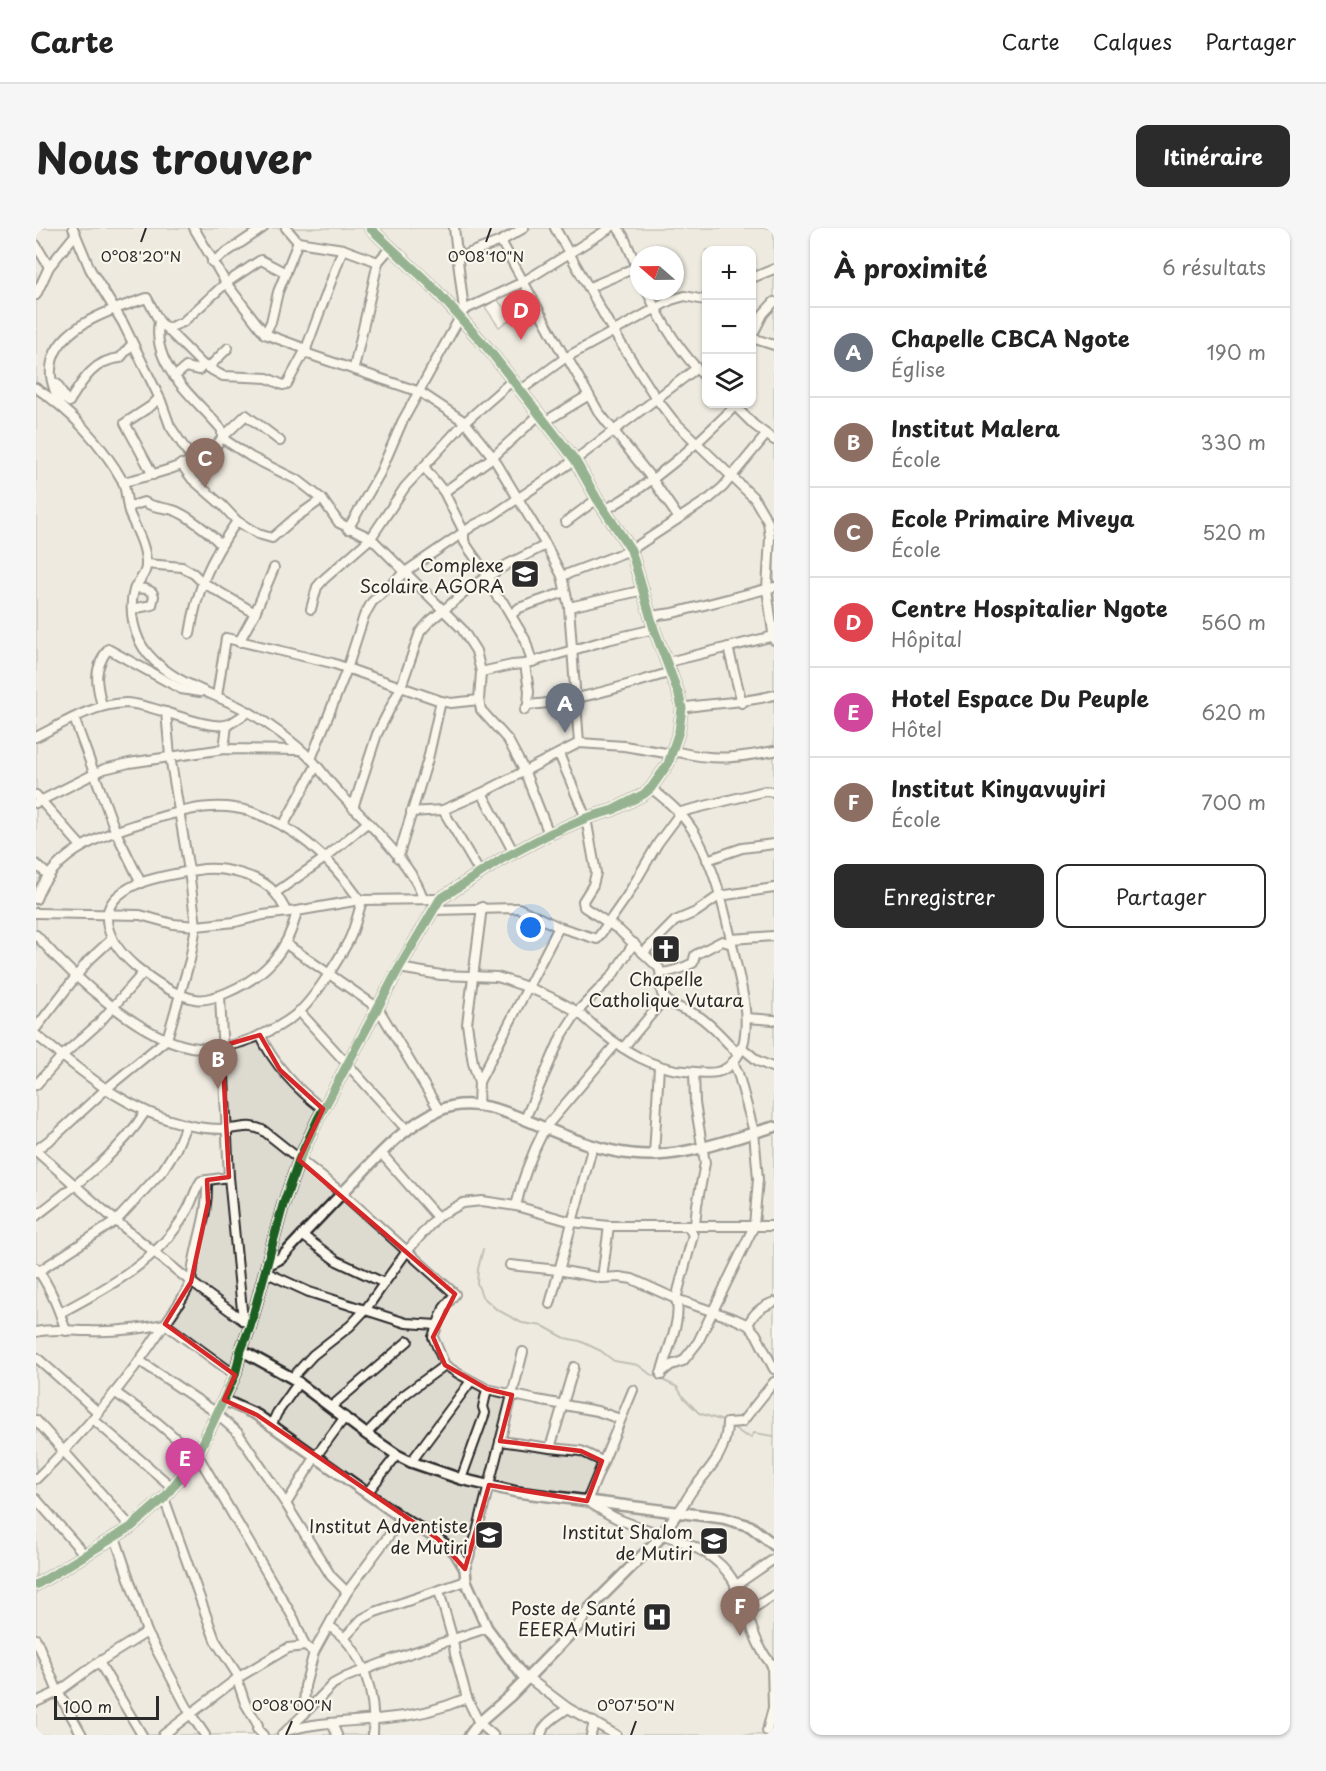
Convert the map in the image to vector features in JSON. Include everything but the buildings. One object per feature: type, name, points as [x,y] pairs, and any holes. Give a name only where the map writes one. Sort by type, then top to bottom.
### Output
[{"type":"street","points":[[194,228],[226,283],[265,334],[306,349],[308,354],[420,392],[465,422],[494,457],[562,576],[569,607],[579,743]]},
{"type":"street","points":[[212,262],[263,228]]},
{"type":"street","points":[[286,228],[298,242],[343,249],[378,262]]},
{"type":"street","points":[[38,1582],[131,1527],[164,1498],[197,1456],[235,1375],[283,1205],[299,1160],[323,1109],[399,968],[440,899],[480,873],[549,834],[638,798],[651,788],[672,754],[679,731],[682,708],[672,672],[654,629],[631,550],[574,460],[462,314],[370,228]]},
{"type":"street","points":[[348,529],[380,473],[402,422],[462,314],[459,257],[454,228]]},
{"type":"street","points":[[459,257],[501,241],[524,228]]},
{"type":"street","points":[[555,228],[613,330],[656,398],[674,420],[754,498],[771,521],[770,588],[774,637],[668,662]]},
{"type":"street","points":[[462,314],[523,282],[610,228]]},
{"type":"street","points":[[618,228],[630,251]]},
{"type":"street","points":[[36,295],[49,267],[74,232]]},
{"type":"street","points":[[74,232],[90,269],[114,308],[159,398],[170,426],[192,459]]},
{"type":"street","points":[[501,241],[565,358],[568,359],[614,432],[652,478],[678,517]]},
{"type":"street","points":[[265,334],[271,322],[278,292],[298,242]]},
{"type":"street","points":[[36,245],[49,267]]},
{"type":"street","points":[[354,368],[378,262],[390,247]]},
{"type":"street","points":[[59,403],[53,384],[52,367],[61,345],[79,326],[93,317],[147,298],[159,321],[205,366],[223,376],[267,378],[283,385],[286,384],[306,349],[343,249]]},
{"type":"street","points":[[168,328],[183,322],[226,283],[261,260],[286,273]]},
{"type":"street","points":[[756,276],[774,269]]},
{"type":"street","points":[[590,287],[630,272]]},
{"type":"street","points":[[521,390],[565,358],[655,308],[685,296],[702,298]]},
{"type":"street","points":[[652,300],[667,330],[702,374]]},
{"type":"street","points":[[756,329],[763,314],[774,302]]},
{"type":"street","points":[[159,321],[157,333],[166,363],[174,377],[222,430],[222,438]]},
{"type":"street","points":[[756,338],[774,345]]},
{"type":"street","points":[[53,384],[57,384],[69,402],[99,363],[109,358],[120,358],[132,344]]},
{"type":"street","points":[[174,377],[186,368],[199,370],[228,348]]},
{"type":"street","points":[[283,826],[314,763],[367,608],[405,572],[574,460],[697,368]]},
{"type":"street","points":[[311,609],[317,587],[371,538],[405,487],[465,422],[513,380]]},
{"type":"street","points":[[36,388],[59,403],[88,434],[123,482],[128,507],[140,536],[147,564],[146,573],[135,588],[132,609],[136,631],[147,653],[166,671],[205,693]]},
{"type":"street","points":[[444,492],[494,457],[543,418],[589,395]]},
{"type":"street","points":[[153,476],[125,423],[159,398]]},
{"type":"street","points":[[605,510],[683,457],[731,408]]},
{"type":"street","points":[[562,576],[631,550],[710,498],[733,476],[770,437],[737,408]]},
{"type":"street","points":[[123,482],[153,476],[213,449],[246,415],[280,441]]},
{"type":"street","points":[[222,438],[251,457],[299,481],[322,499],[339,523],[371,538],[462,629],[476,651],[481,672],[479,700],[481,710],[508,740],[524,770],[549,834]]},
{"type":"street","points":[[181,464],[192,479],[237,521],[258,534],[272,538],[322,499]]},
{"type":"street","points":[[424,468],[444,492],[464,532],[464,541],[488,576],[497,597],[504,602],[525,639],[529,691],[526,708],[564,701],[620,686],[630,686],[672,672]]},
{"type":"street","points":[[566,522],[597,499]]},
{"type":"street","points":[[128,507],[144,502],[152,507],[174,510],[210,532],[221,545]]},
{"type":"street","points":[[190,634],[194,607],[202,582],[221,545],[237,521]]},
{"type":"street","points":[[353,807],[377,734],[401,687],[416,639],[424,627],[488,576],[546,545]]},
{"type":"street","points":[[147,564],[182,567],[202,582],[255,613]]},
{"type":"street","points":[[239,642],[255,613],[274,568]]},
{"type":"street","points":[[132,609],[152,605],[153,601],[152,592],[135,588]]},
{"type":"street","points":[[651,616],[673,613],[770,588]]},
{"type":"street","points":[[569,607],[644,590]]},
{"type":"street","points":[[511,615],[519,608],[565,592]]},
{"type":"street","points":[[481,672],[512,664],[528,663],[654,629]]},
{"type":"street","points":[[216,696],[226,638],[332,663],[441,701],[451,703],[479,700]]},
{"type":"street","points":[[728,647],[742,703]]},
{"type":"street","points":[[102,706],[96,682],[97,667],[108,649],[181,689],[216,696],[248,712],[314,763],[398,858],[414,878],[423,899]]},
{"type":"street","points":[[682,708],[699,704],[742,703],[774,695]]},
{"type":"street","points":[[398,858],[428,759],[441,701]]},
{"type":"street","points":[[36,738],[102,706],[126,703],[196,721],[227,725],[248,712]]},
{"type":"street","points":[[165,712],[196,926],[190,960],[167,1039],[36,1150],[116,1221],[191,1282],[243,1320],[250,1328]]},
{"type":"street","points":[[74,718],[115,830],[141,883]]},
{"type":"street","points":[[224,749],[227,725]]},
{"type":"street","points":[[411,812],[443,810],[482,793],[579,743],[624,746],[672,754],[678,752],[698,757],[728,759],[774,751]]},
{"type":"street","points":[[81,846],[37,800],[104,769],[170,756],[224,749],[299,750]]},
{"type":"street","points":[[559,754],[586,818],[596,876],[582,904],[609,922],[634,943],[661,973],[661,990],[665,998],[699,1017],[740,1051],[774,1068]]},
{"type":"street","points":[[399,968],[441,975],[497,977],[530,987],[577,1012],[619,1046],[643,1060],[659,1066],[694,1072],[716,1072],[727,1068],[745,1041],[746,1018],[732,941],[708,860],[693,831],[681,812],[651,788]]},
{"type":"street","points":[[432,910],[482,907],[518,908],[559,927],[597,939],[658,843],[681,812],[765,791],[774,792]]},
{"type":"street","points":[[482,793],[514,853]]},
{"type":"street","points":[[36,899],[48,876],[81,846],[115,830],[178,812],[204,806],[225,806],[250,811],[300,836],[341,873],[361,900]]},
{"type":"street","points":[[443,810],[480,873]]},
{"type":"street","points":[[275,893],[325,858],[367,823]]},
{"type":"street","points":[[708,860],[742,848],[774,844]]},
{"type":"street","points":[[36,864],[48,876]]},
{"type":"street","points":[[287,912],[275,893],[255,879],[233,871],[208,868],[141,883],[120,894],[108,913],[106,924],[112,939],[124,955],[144,972],[164,987],[179,994],[195,999],[205,999],[220,996],[242,986],[259,975],[276,959],[286,944],[297,911]]},
{"type":"street","points":[[643,953],[675,921],[696,912],[719,896],[774,888]]},
{"type":"street","points":[[36,913],[140,915],[173,924],[196,926],[235,922],[263,915],[361,900],[440,899]]},
{"type":"street","points":[[36,935],[76,976],[132,1021],[167,1039],[199,1048],[222,1046],[247,1041],[299,1011],[350,938],[361,900]]},
{"type":"street","points":[[478,1105],[478,1083],[467,1024],[482,907]]},
{"type":"street","points":[[478,1083],[530,987],[559,927]]},
{"type":"street","points":[[661,973],[671,972],[693,963],[695,955],[722,941],[774,936]]},
{"type":"street","points":[[36,1028],[88,961],[112,939]]},
{"type":"street","points":[[525,1119],[561,1037],[577,1012],[612,976],[634,943]]},
{"type":"street","points":[[286,944],[378,1008],[440,1110]]},
{"type":"street","points":[[36,1085],[62,1056],[98,1024],[144,972]]},
{"type":"street","points":[[220,996],[229,1177],[243,1320]]},
{"type":"street","points":[[516,1206],[521,1185],[545,1128],[665,998]]},
{"type":"street","points":[[299,1011],[406,1130]]},
{"type":"street","points":[[746,1018],[774,1020]]},
{"type":"street","points":[[36,1035],[106,1089],[145,1112],[186,1125],[226,1129],[258,1127],[342,1193],[455,1294],[444,1308],[433,1337],[445,1365],[487,1389],[597,1411],[620,1419]]},
{"type":"street","points":[[260,1035],[280,1070],[307,1097],[323,1109]]},
{"type":"street","points":[[694,1072],[694,1103],[705,1163],[692,1225],[693,1235],[676,1299],[676,1320],[664,1357],[661,1375],[671,1365],[683,1361],[691,1352],[754,1226],[758,1179],[754,1132],[733,1062]]},
{"type":"street","points":[[654,1156],[659,1066]]},
{"type":"street","points":[[266,1268],[281,1258],[381,1153],[406,1130],[440,1110],[459,1105],[478,1105],[525,1119],[616,1152],[654,1156],[703,1147],[774,1126]]},
{"type":"street","points":[[36,1216],[75,1185],[123,1141],[136,1127],[145,1112]]},
{"type":"street","points":[[66,1331],[60,1313],[37,1271],[116,1221],[163,1170],[176,1149],[186,1125]]},
{"type":"street","points":[[550,1304],[593,1145]]},
{"type":"street","points":[[381,1153],[437,1217]]},
{"type":"street","points":[[60,1313],[119,1281],[155,1252],[186,1214],[201,1181],[229,1177]]},
{"type":"street","points":[[36,1479],[64,1452],[116,1393],[165,1324],[191,1282],[193,1262],[205,1220],[207,1180]]},
{"type":"street","points":[[271,1426],[295,1380],[313,1356],[350,1326],[366,1309],[408,1251],[437,1217],[452,1208],[471,1201],[516,1206],[572,1222],[609,1226],[774,1226]]},
{"type":"street","points":[[602,1278],[609,1226]]},
{"type":"street","points":[[302,1235],[337,1261],[384,1282]]},
{"type":"street","points":[[510,1265],[602,1278],[619,1277],[713,1311],[748,1325],[756,1335],[774,1369]]},
{"type":"street","points":[[266,1268],[309,1292],[406,1323],[437,1325]]},
{"type":"street","points":[[748,1325],[753,1315],[762,1307],[774,1302]]},
{"type":"street","points":[[36,1332],[148,1328],[165,1324],[235,1375]]},
{"type":"street","points":[[332,1406],[408,1341]]},
{"type":"street","points":[[242,1350],[295,1380],[366,1434],[411,1462],[461,1479],[517,1492],[723,1518],[757,1530],[774,1545]]},
{"type":"street","points":[[523,1352],[465,1569],[466,1581],[487,1628],[526,1678],[568,1708],[616,1735]]},
{"type":"street","points":[[36,1357],[96,1417],[172,1487]]},
{"type":"street","points":[[140,1361],[218,1414],[238,1432],[331,1576],[347,1592]]},
{"type":"street","points":[[366,1434],[404,1395],[445,1365]]},
{"type":"street","points":[[550,1448],[574,1367]]},
{"type":"street","points":[[411,1462],[471,1381]]},
{"type":"street","points":[[470,1735],[478,1723],[578,1626],[595,1603],[648,1551],[721,1454],[727,1434],[727,1423],[742,1422],[774,1382]]},
{"type":"street","points":[[461,1479],[485,1413],[483,1407],[487,1389]]},
{"type":"street","points":[[587,1501],[633,1390]]},
{"type":"street","points":[[116,1393],[158,1423],[197,1456],[294,1619],[305,1646],[314,1652]]},
{"type":"street","points":[[224,1400],[257,1415],[402,1518],[438,1539],[455,1552],[465,1569]]},
{"type":"street","points":[[286,1504],[316,1456],[345,1417]]},
{"type":"street","points":[[36,1420],[131,1527]]},
{"type":"street","points":[[500,1441],[581,1450],[602,1461]]},
{"type":"street","points":[[367,1493],[397,1455]]},
{"type":"street","points":[[36,1498],[85,1555]]},
{"type":"street","points":[[164,1498],[214,1640],[238,1678],[245,1703],[258,1725],[257,1729],[263,1735]]},
{"type":"street","points":[[587,1501],[618,1519],[693,1547],[720,1565],[735,1586],[758,1646],[773,1666],[773,1708],[768,1732]]},
{"type":"street","points":[[304,1714],[305,1686],[314,1652],[347,1592],[402,1518]]},
{"type":"street","points":[[115,1537],[147,1632],[190,1713],[205,1735]]},
{"type":"street","points":[[735,1586],[774,1559]]},
{"type":"street","points":[[345,1637],[368,1615],[466,1581]]},
{"type":"street","points":[[439,1591],[467,1698],[478,1723],[493,1735]]},
{"type":"street","points":[[746,1613],[774,1595]]},
{"type":"street","points":[[328,1626],[345,1637],[364,1670],[374,1719],[373,1735]]},
{"type":"street","points":[[284,1733],[333,1684],[364,1670],[487,1628]]},
{"type":"street","points":[[36,1702],[58,1692],[99,1662],[147,1632]]},
{"type":"street","points":[[36,1639],[58,1692],[82,1735]]},
{"type":"street","points":[[162,1735],[238,1678],[288,1648],[305,1646]]},
{"type":"street","points":[[99,1662],[142,1735]]},
{"type":"street","points":[[284,1733],[311,1724],[342,1720],[385,1719],[438,1710],[467,1698]]},
{"type":"street","points":[[541,1735],[548,1723],[568,1708]]},
{"type":"street","points":[[591,1735],[594,1722]]},
{"type":"street","points":[[332,1723],[338,1735]]},
{"type":"highlighted area","points":[[260,1035],[280,1070],[323,1109],[299,1160],[455,1294],[433,1337],[445,1365],[487,1389],[512,1395],[500,1441],[581,1451],[602,1461],[587,1501],[489,1485],[465,1569],[438,1539],[257,1415],[224,1400],[235,1375],[165,1324],[191,1282],[208,1203],[207,1180],[229,1177],[222,1046]]},
{"type":"shaded area","points":[[36,228],[774,228],[774,1735],[36,1735]],"holes":[[[497,299],[513,318],[499,327],[485,307]]]},
{"type":"waterway","points":[[483,1249],[477,1283],[482,1296],[496,1309],[522,1323],[543,1326],[565,1338],[580,1341],[601,1351],[614,1361],[638,1365],[650,1374],[677,1387],[699,1413],[726,1422]]},
{"type":"waterway","points":[[730,1425],[751,1437],[754,1433],[774,1436]]},
{"type":"cycle path","points":[[36,1585],[131,1527],[164,1498],[197,1456],[235,1375],[283,1205],[299,1160],[318,1119],[399,968],[440,899],[502,859],[549,834],[586,818],[613,810],[644,794],[668,764],[679,731],[682,708],[679,695],[654,629],[631,550],[597,499],[575,460],[489,350],[431,285],[370,228]]},
{"type":"place","name":"Centre Hospitalier Ngote","points":[[521,340]]},
{"type":"place","name":"Ecole Primaire Miveya","points":[[205,488]]},
{"type":"place","name":"Complexe Scolaire AGORA","points":[[525,574]]},
{"type":"place","name":"Chapelle CBCA Ngote","points":[[565,733]]},
{"type":"place","name":"Chapelle Catholique Vutara","points":[[666,949]]},
{"type":"place","name":"Institut Malera","points":[[218,1089]]},
{"type":"place","name":"Hotel Espace Du Peuple","points":[[185,1488]]},
{"type":"place","name":"Institut Adventiste de Mutiri","points":[[489,1535]]},
{"type":"place","name":"Institut Shalom de Mutiri","points":[[714,1541]]},
{"type":"place","name":"Poste de Santé EEERA Mutiri","points":[[657,1617]]},
{"type":"place","name":"Institut Kinyavuyiri","points":[[740,1636]]}]
